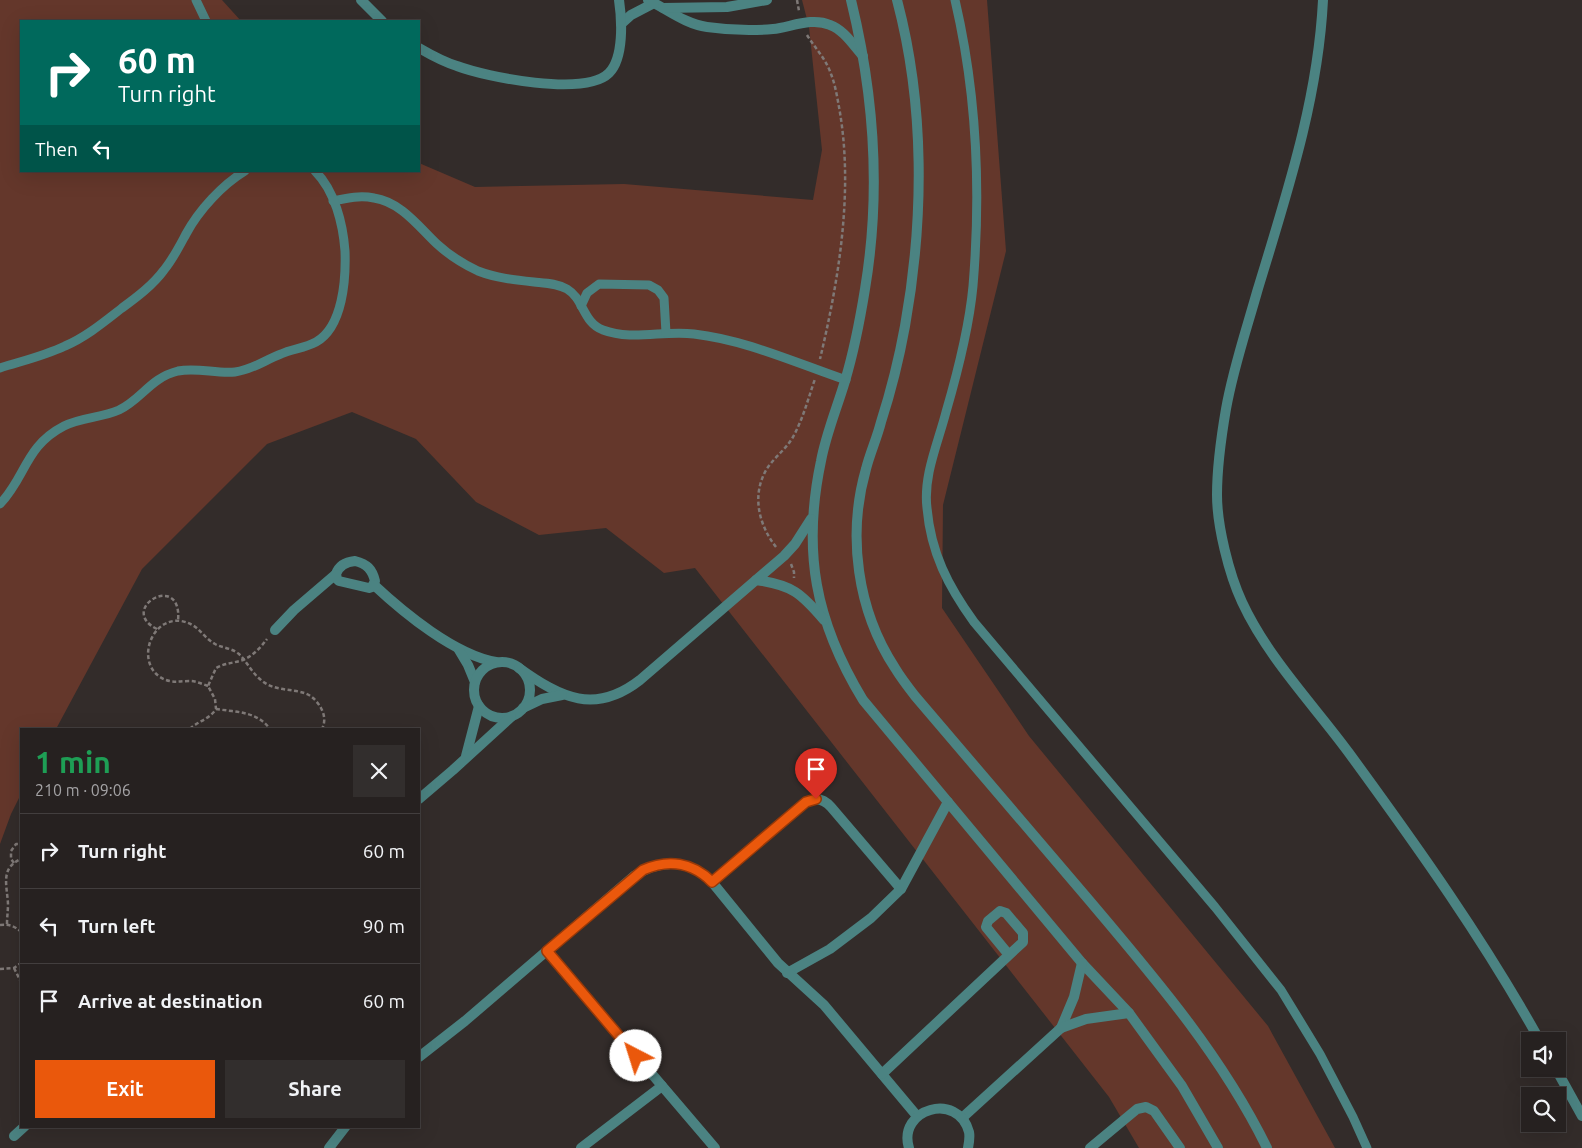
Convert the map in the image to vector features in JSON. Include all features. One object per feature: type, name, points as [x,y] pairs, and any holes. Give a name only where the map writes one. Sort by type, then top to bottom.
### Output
[{"type":"street","points":[[361,0],[381,20]]},
{"type":"street","points":[[420,48],[456,66],[478,73],[532,82],[556,84],[587,83],[603,78],[615,66],[618,58],[621,24],[619,0]]},
{"type":"street","points":[[621,24],[631,15],[655,3],[727,8],[768,0]]},
{"type":"street","points":[[852,0],[863,56],[870,111],[873,199],[871,244],[858,331],[846,380],[821,459],[811,519],[815,570],[825,621],[847,673],[863,700],[1082,963],[1129,1013],[1182,1086],[1218,1148]]},
{"type":"street","points":[[897,0],[907,48],[915,108],[918,178],[917,228],[912,278],[894,374],[866,468],[858,502],[856,537],[858,571],[866,605],[878,637],[894,668],[915,696],[1191,1024],[1228,1079],[1267,1148]]},
{"type":"street","points":[[1323,0],[1318,57],[1304,134],[1242,345],[1227,405],[1218,475],[1217,498],[1221,528],[1230,567],[1242,602],[1266,643],[1434,872],[1491,956],[1535,1032]]},
{"type":"street","points":[[655,3],[680,18],[705,27],[756,30],[816,22],[841,31],[863,56]]},
{"type":"street","points":[[275,630],[294,610],[336,574],[340,567],[347,562],[355,561],[363,563],[370,569],[374,576],[374,585],[403,611],[458,649],[476,657],[504,662],[520,668],[562,695],[586,700],[609,697],[631,688],[784,556],[796,544],[811,519]]},
{"type":"street","points":[[336,574],[339,581],[368,588],[374,585]]},
{"type":"street","points":[[756,580],[780,584],[792,589],[803,597],[825,621]]},
{"type":"street","points":[[458,649],[468,665],[474,682],[474,695],[479,706],[488,714],[501,718],[513,715]]},
{"type":"street","points":[[474,682],[486,666],[496,662]]},
{"type":"street","points":[[520,668],[526,677],[529,688],[528,698],[523,708]]},
{"type":"street","points":[[420,799],[513,715],[542,699],[562,695]]},
{"type":"street","points":[[465,759],[479,706]]},
{"type":"street","points":[[712,882],[806,802],[816,799],[827,802],[901,889]]},
{"type":"street","points":[[787,973],[830,949],[872,918],[901,889],[948,802]]},
{"type":"street","points":[[420,1056],[465,1021],[634,876],[653,866],[664,863],[684,865],[701,872],[712,882],[787,973],[824,1005],[917,1116]]},
{"type":"street","points":[[547,951],[715,1148]]},
{"type":"street","points":[[882,1074],[1010,955]]},
{"type":"street","points":[[1061,1028],[1074,997],[1082,963]]},
{"type":"street","points":[[962,1118],[1061,1028],[1086,1019],[1129,1013]]},
{"type":"street","points":[[1560,1077],[1582,1116]]},
{"type":"street","points":[[581,1148],[662,1086]]},
{"type":"street","points":[[1090,1148],[1137,1109],[1146,1107],[1154,1111],[1180,1148]]},
{"type":"street","points":[[909,1148],[908,1130],[917,1116],[932,1108],[948,1109],[962,1118],[969,1133],[968,1148]]},
{"type":"street","points":[[14,1136],[23,1128]]},
{"type":"street","points":[[329,1148],[344,1128]]},
{"type":"lane","points":[[196,0],[206,20]]},
{"type":"lane","points":[[955,0],[968,69],[976,131],[976,248],[963,349],[933,457],[927,492],[926,507],[939,564],[955,595],[979,629],[1216,907],[1281,990],[1320,1054],[1367,1148]]},
{"type":"lane","points":[[0,368],[52,352],[75,342],[143,292],[173,259],[186,233],[208,204],[230,182],[245,172]]},
{"type":"lane","points":[[0,504],[8,496],[35,449],[64,426],[88,417],[100,416],[121,409],[147,387],[167,375],[192,370],[226,373],[249,369],[283,353],[304,347],[322,337],[336,317],[344,287],[344,240],[342,225],[333,201],[316,172]]},
{"type":"lane","points":[[333,201],[362,196],[387,201],[398,207],[438,245],[465,264],[493,276],[564,287],[574,295],[590,321],[602,330],[634,335],[692,333],[738,342],[846,380]]},
{"type":"lane","points":[[581,306],[587,293],[599,284],[650,285],[658,290],[664,298],[666,333]]},
{"type":"path","points":[[792,589],[794,572],[791,564],[764,529],[760,518],[759,492],[762,480],[768,469],[785,450],[799,426],[817,370],[830,314],[837,270],[844,197],[842,125],[834,84],[826,62],[812,43],[802,24],[797,0]]},
{"type":"path","points":[[157,629],[146,621],[144,614],[148,601],[154,597],[161,595],[174,600],[178,606],[178,621]]},
{"type":"path","points":[[191,728],[196,723],[209,717],[216,709],[215,699],[208,686],[190,681],[172,682],[159,676],[152,667],[148,653],[150,640],[157,629],[167,623],[178,621],[190,623],[198,628],[214,644],[234,651],[244,659],[260,680],[271,687],[304,692],[310,695],[325,716],[322,728]]},
{"type":"path","points":[[208,686],[216,668],[229,662],[244,659],[261,647],[275,630]]},
{"type":"path","points":[[216,709],[245,712],[261,720],[269,728]]},
{"type":"path","points":[[14,863],[11,859],[11,851],[16,844],[20,844]]},
{"type":"path","points":[[7,924],[8,904],[5,877],[10,867],[20,860]]},
{"type":"path","points":[[0,925],[7,924],[16,927],[20,931]]},
{"type":"path","points":[[0,969],[14,968],[20,964]]},
{"type":"path","points":[[14,968],[20,980]]},
{"type":"shaded area","points":[[0,0],[222,0],[240,20],[20,20],[20,172],[420,172],[420,163],[475,187],[624,184],[813,200],[822,150],[809,27],[802,0],[987,0],[1006,251],[943,505],[942,608],[1029,736],[1268,1026],[1335,1148],[1139,1148],[1109,1097],[695,568],[664,573],[606,528],[539,535],[476,502],[416,439],[352,412],[267,444],[142,569],[57,728],[20,728],[20,796],[0,844]]},
{"type":"route","points":[[636,1056],[547,951],[643,870],[664,863],[675,863],[701,872],[712,882],[806,802],[816,799]]}]
